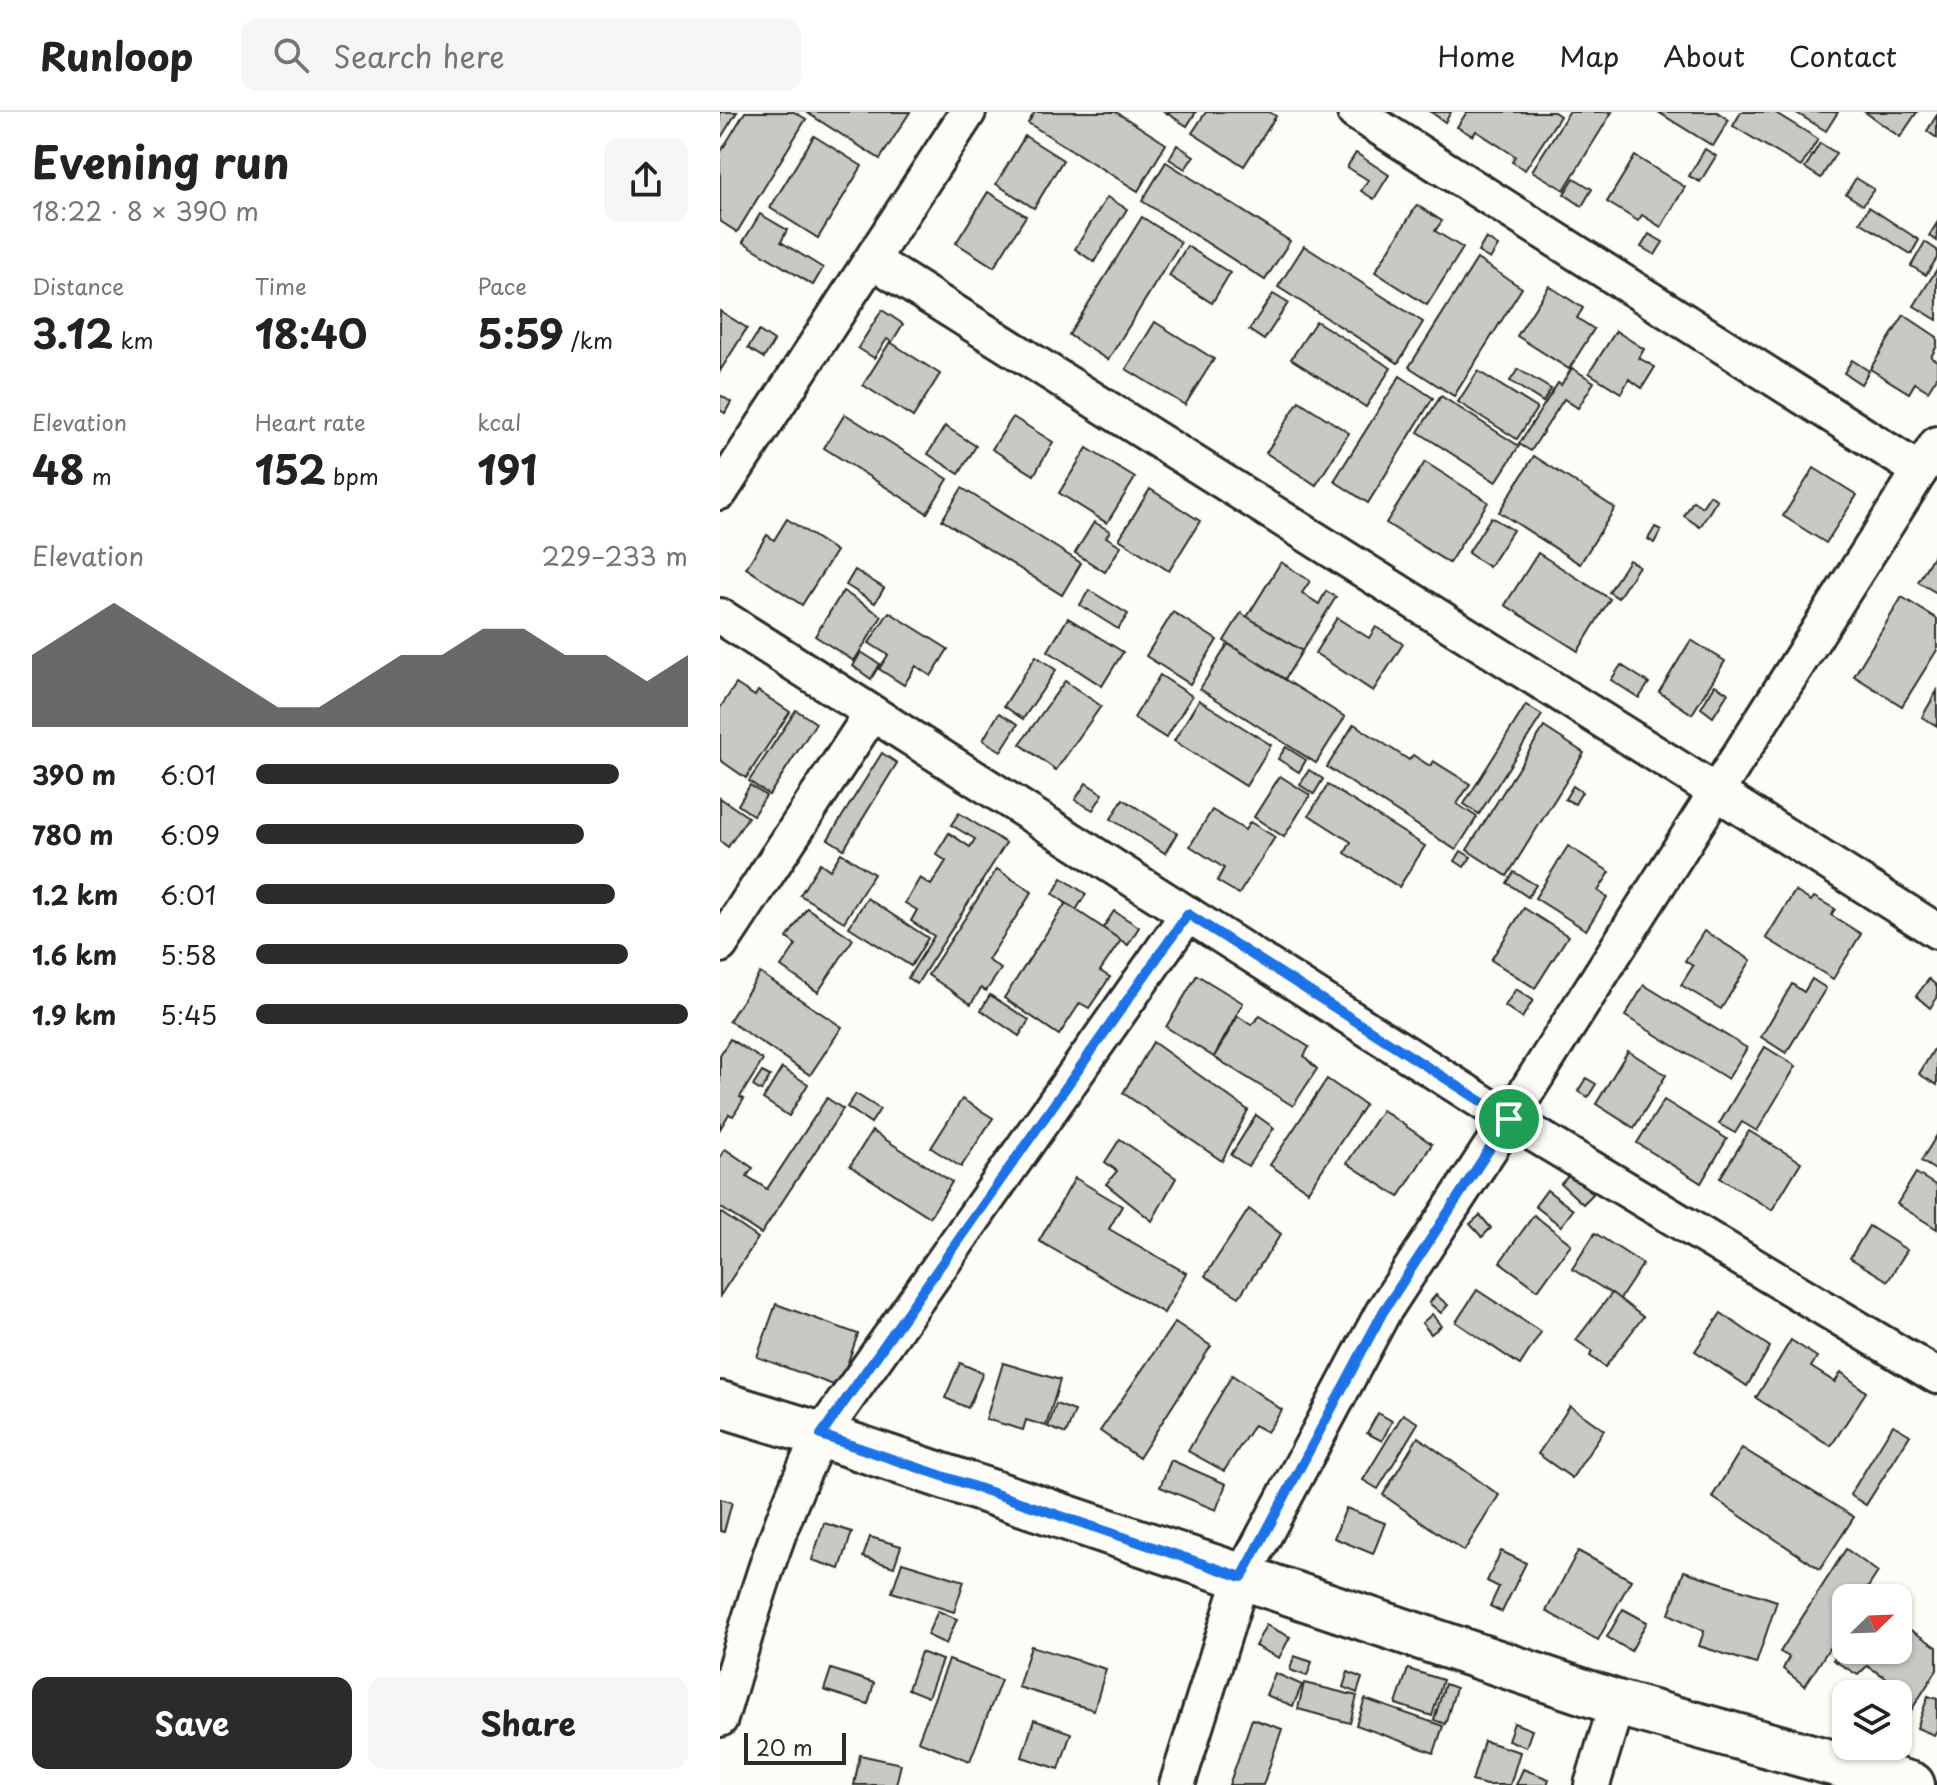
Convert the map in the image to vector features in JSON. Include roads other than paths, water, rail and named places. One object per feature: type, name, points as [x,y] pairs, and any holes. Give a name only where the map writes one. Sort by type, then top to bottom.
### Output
[{"type":"street","points":[[720,492],[968,112]]},
{"type":"street","points":[[1177,1785],[1242,1577],[1383,1312],[1928,458],[1355,112]]},
{"type":"street","points":[[873,261],[1937,931]]},
{"type":"street","points":[[720,616],[1509,1119],[1937,1376]]},
{"type":"street","points":[[720,945],[872,713]]},
{"type":"street","points":[[720,1719],[777,1533],[821,1435],[1188,914]]},
{"type":"street","points":[[720,1404],[821,1435],[1617,1703],[1912,1785]]},
{"type":"street","points":[[1592,1785],[1617,1703]]}]
